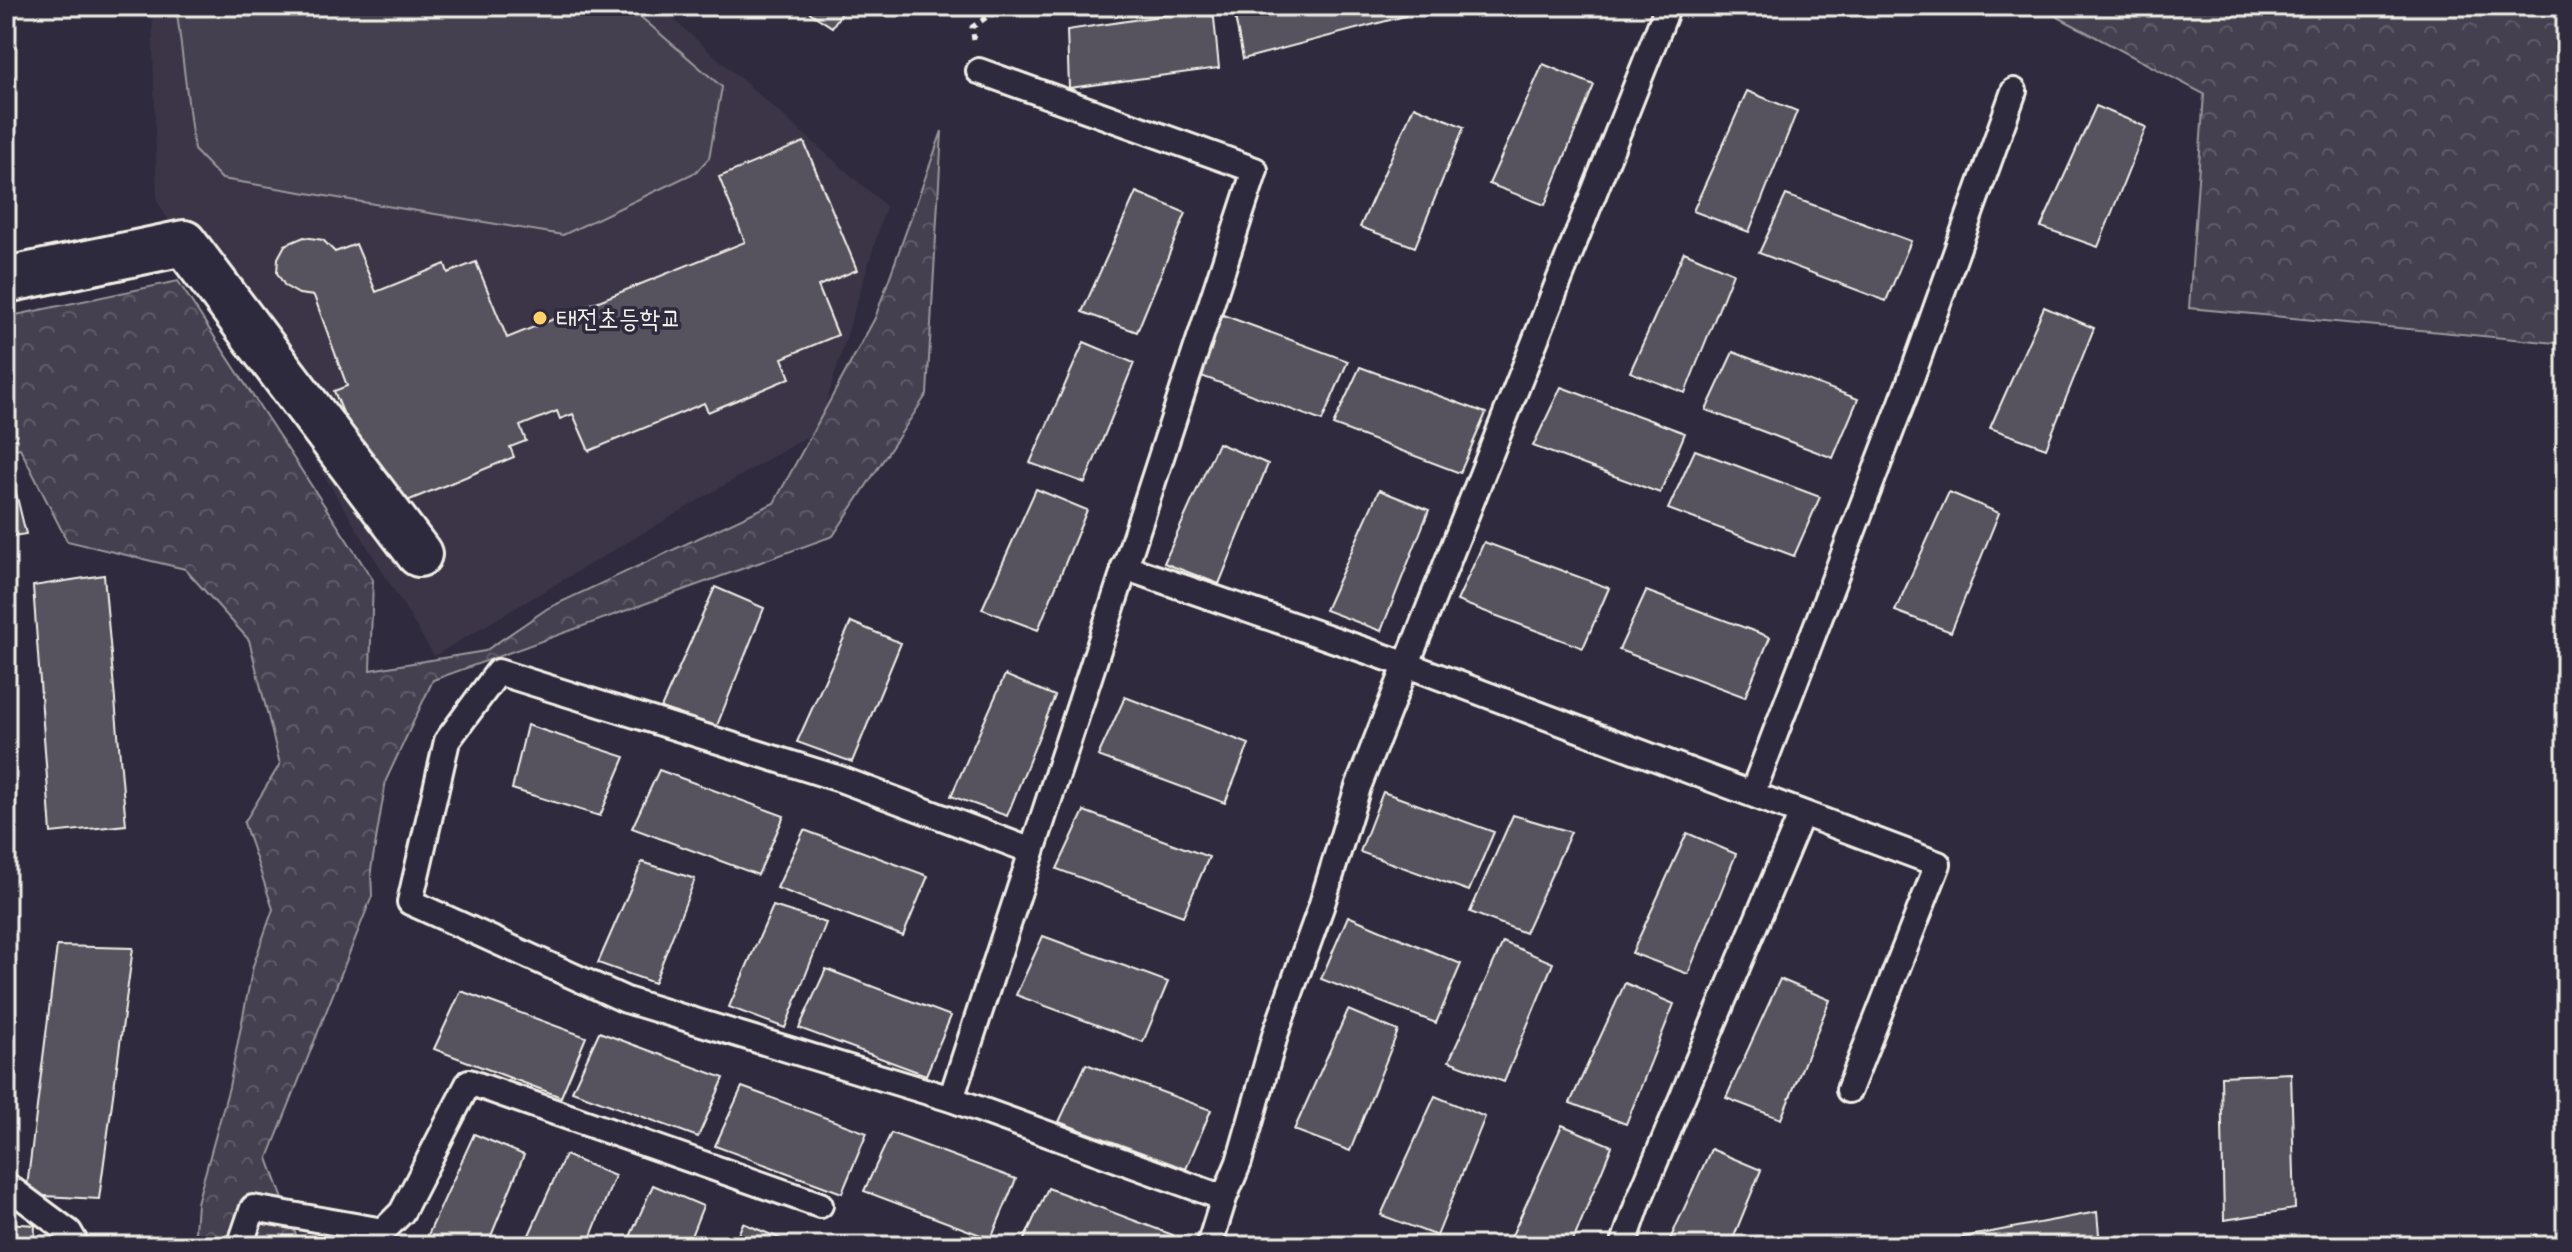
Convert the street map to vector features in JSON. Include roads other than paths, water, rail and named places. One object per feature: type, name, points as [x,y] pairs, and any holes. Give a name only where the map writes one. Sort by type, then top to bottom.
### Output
[{"type":"street","points":[[6,280],[184,243],[419,554]]},
{"type":"lane","points":[[1209,1246],[1239,1162],[1276,1032],[1321,907],[1358,787],[1668,6]]},
{"type":"lane","points":[[951,1099],[1255,170],[979,71]]},
{"type":"lane","points":[[1752,794],[1909,384],[2014,91]]},
{"type":"lane","points":[[1124,567],[1405,664],[1938,864],[1849,1090]]},
{"type":"lane","points":[[1032,851],[840,779],[498,672],[447,741],[410,902],[626,1000],[951,1099],[1224,1198]]},
{"type":"lane","points":[[1623,1246],[1639,1200],[1802,813]]},
{"type":"lane","points":[[240,1246],[253,1208],[383,1231],[402,1212],[469,1082],[820,1205]]},
{"type":"lane","points":[[6,1185],[69,1232],[77,1246]]},
{"type":"place","name":"태전초등학교","points":[[540,318]]}]
